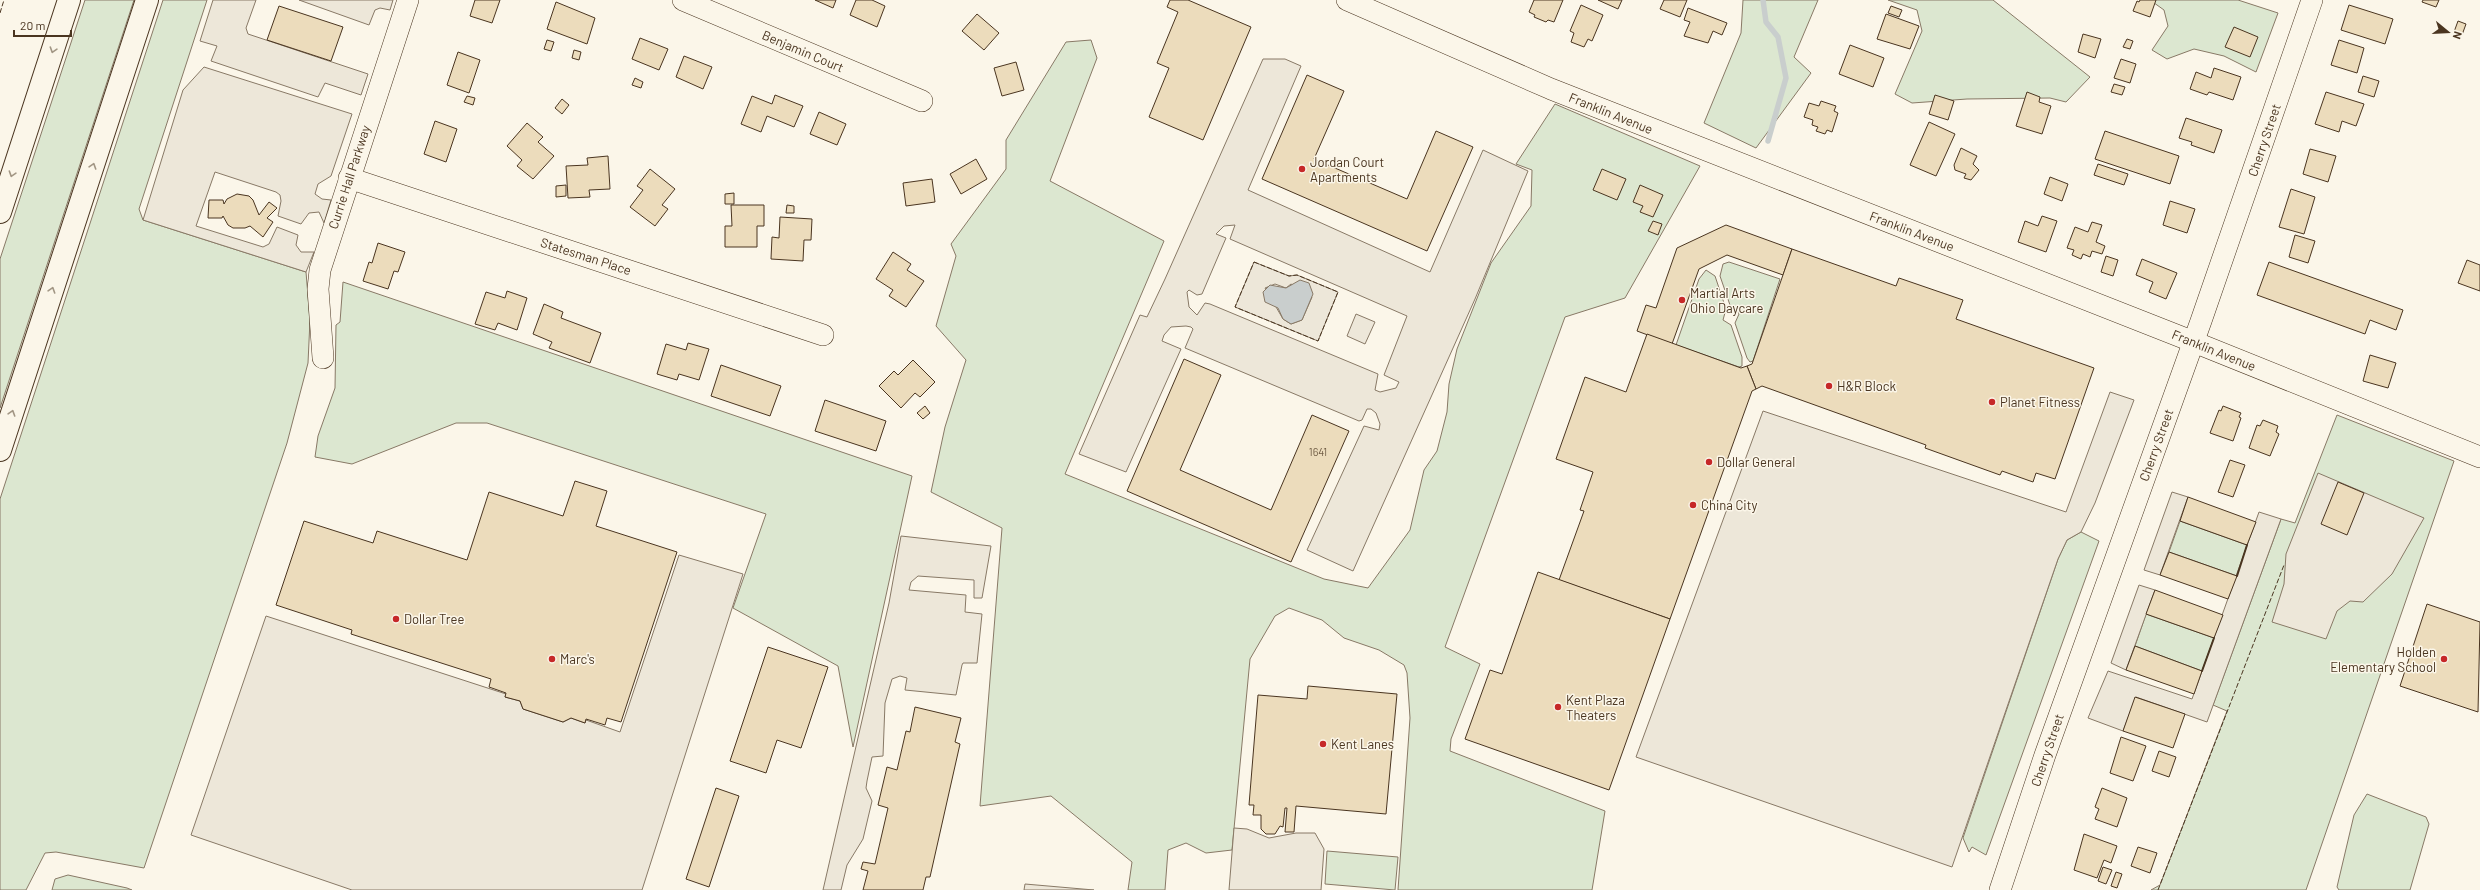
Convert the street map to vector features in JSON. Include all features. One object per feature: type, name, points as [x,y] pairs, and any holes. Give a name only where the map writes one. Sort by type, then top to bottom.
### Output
[{"type":"main road","points":[[0,212],[69,0]]},
{"type":"main road","points":[[0,450],[147,0]]},
{"type":"street","name":"Currie Hall Parkway","points":[[323,358],[318,289],[320,270],[408,0]]},
{"type":"street","name":"Benjamin Court","points":[[683,0],[922,101]]},
{"type":"street","name":"Franklin Avenue","points":[[1347,0],[1551,89],[2194,342],[2480,457]]},
{"type":"street","name":"Cherry Street","points":[[2000,890],[2109,574],[2194,342],[2312,0]]},
{"type":"street","name":"Statesman Place","points":[[349,178],[823,335]]},
{"type":"green space","points":[[85,0],[134,0],[0,408],[0,259]]},
{"type":"green space","points":[[163,0],[207,0],[139,209],[143,220],[306,272],[310,320],[308,363],[287,443],[144,868],[56,852],[45,853],[26,890],[0,890],[0,499]]},
{"type":"green space","points":[[1743,0],[1818,0],[1794,57],[1811,73],[1756,148],[1704,123],[1741,33]]},
{"type":"green space","points":[[1888,0],[1993,0],[2090,77],[2066,102],[2050,98],[1967,99],[1912,103],[1895,94],[1922,31],[1917,10]]},
{"type":"green space","points":[[2150,0],[2238,0],[2278,13],[2256,72],[2224,56],[2194,49],[2167,59],[2152,50],[2168,26],[2164,10]]},
{"type":"green space","points":[[1091,40],[1097,58],[1050,181],[1164,241],[1065,474],[1324,579],[1368,588],[1410,530],[1424,470],[1437,451],[1447,412],[1449,384],[1457,349],[1491,263],[1531,206],[1532,170],[1516,164],[1555,104],[1700,166],[1625,298],[1565,317],[1445,647],[1480,664],[1451,739],[1450,751],[1605,811],[1592,890],[1398,890],[1410,718],[1407,673],[1404,665],[1379,650],[1344,638],[1322,620],[1289,608],[1275,616],[1250,659],[1232,850],[1206,853],[1186,843],[1168,850],[1165,890],[1128,890],[1132,862],[1051,796],[980,806],[1002,528],[931,492],[945,427],[966,360],[936,326],[956,256],[951,244],[1006,169],[1006,140],[1066,42]]},
{"type":"green space","points":[[1729,262],[1780,279],[1753,361],[1750,362],[1747,358],[1735,323],[1739,314],[1737,310],[1731,308],[1720,276],[1723,264]]},
{"type":"green space","points":[[1706,270],[1715,276],[1726,309],[1723,320],[1731,325],[1742,357],[1742,366],[1739,367],[1676,345],[1699,279]]},
{"type":"green space","points":[[343,282],[912,476],[853,747],[838,666],[733,608],[766,514],[487,423],[456,423],[352,464],[315,457],[318,436],[335,388],[336,325],[340,322]]},
{"type":"green space","points":[[2337,415],[2454,461],[2306,890],[2151,890],[2160,885],[2227,711],[2213,705],[2281,519],[2295,523]]},
{"type":"green space","points":[[2180,521],[2247,545],[2237,576],[2169,552]]},
{"type":"green space","points":[[2081,532],[2099,541],[1986,855],[1972,847],[1969,852],[1963,838],[2058,559],[2067,540]]},
{"type":"green space","points":[[2146,614],[2214,638],[2202,671],[2135,646]]},
{"type":"green space","points":[[2367,794],[2426,817],[2429,824],[2410,890],[2339,890],[2337,887],[2354,815]]},
{"type":"green space","points":[[1327,851],[1398,857],[1395,890],[1325,884]]},
{"type":"green space","points":[[68,875],[132,890],[52,890],[55,879]]},
{"type":"shaded area","points":[[213,0],[256,0],[246,28],[248,34],[368,74],[361,95],[325,83],[318,97],[211,61],[217,46],[200,41]]},
{"type":"shaded area","points":[[299,0],[393,0],[390,10],[380,8],[375,10],[369,25]]},
{"type":"shaded area","points":[[1263,59],[1285,59],[1301,66],[1248,190],[1430,272],[1483,150],[1528,171],[1475,299],[1353,571],[1307,550],[1364,426],[1379,430],[1380,424],[1376,413],[1371,409],[1367,409],[1362,420],[1359,421],[1185,348],[1193,329],[1191,327],[1171,327],[1164,335],[1162,341],[1181,349],[1126,472],[1079,454],[1140,315],[1147,317]],"holes":[[[1235,225],[1230,239],[1407,316],[1384,375],[1399,382],[1396,388],[1380,392],[1375,390],[1378,374],[1210,304],[1205,303],[1197,315],[1189,307],[1187,292],[1189,290],[1197,295],[1202,294],[1226,238],[1216,234],[1224,226]]]},
{"type":"shaded area","points":[[204,67],[352,114],[331,176],[318,184],[315,194],[322,199],[331,200],[324,223],[319,212],[309,213],[301,224],[278,216],[281,201],[280,195],[276,192],[215,172],[196,226],[263,247],[269,244],[277,227],[298,235],[296,245],[301,252],[314,252],[306,272],[143,220],[183,90]]},
{"type":"shaded area","points":[[1254,262],[1289,276],[1297,275],[1338,292],[1318,341],[1235,307]],"holes":[[[1275,284],[1286,288],[1291,284],[1312,297],[1302,320],[1291,324],[1283,319],[1265,288]]]},
{"type":"shaded area","points":[[1300,280],[1309,283],[1313,294],[1302,320],[1291,324],[1283,319],[1278,308],[1265,302],[1263,292],[1270,285],[1286,288]]},
{"type":"shaded area","points":[[1356,314],[1375,322],[1365,344],[1347,336]]},
{"type":"shaded area","points":[[2110,392],[2134,400],[2095,503],[2081,532],[2067,540],[2058,559],[1952,867],[1636,757],[1763,411],[2066,512]]},
{"type":"shaded area","points":[[2318,473],[2424,518],[2392,574],[2363,602],[2350,601],[2337,611],[2326,639],[2272,622],[2284,584],[2286,554]]},
{"type":"shaded area","points":[[2172,492],[2188,497],[2160,575],[2144,570]]},
{"type":"shaded area","points":[[2259,512],[2281,519],[2207,722],[2136,697],[2123,731],[2088,718],[2108,671],[2192,699]]},
{"type":"shaded area","points":[[901,536],[991,546],[982,598],[974,598],[974,580],[918,576],[911,582],[909,590],[966,595],[965,612],[982,614],[977,663],[963,663],[956,695],[905,690],[907,678],[900,676],[892,679],[885,703],[883,756],[872,757],[867,781],[866,788],[872,801],[863,839],[847,865],[841,890],[823,890],[889,603]]},
{"type":"shaded area","points":[[679,555],[743,574],[642,890],[352,890],[191,835],[266,616],[506,694],[505,697],[520,701],[523,709],[563,722],[571,718],[585,723],[586,720],[620,732]]},
{"type":"shaded area","points":[[2139,585],[2155,590],[2126,670],[2111,663]]},
{"type":"shaded area","points":[[1234,828],[1247,829],[1269,838],[1296,833],[1315,833],[1324,849],[1321,890],[1229,890]]},
{"type":"shaded area","points":[[1025,884],[1094,890],[1024,890]]},
{"type":"building","points":[[475,0],[500,0],[492,23],[470,16]]},
{"type":"building","points":[[815,0],[836,0],[833,8]]},
{"type":"building","points":[[856,0],[872,0],[885,6],[877,27],[850,15]]},
{"type":"building","points":[[1170,0],[1188,0],[1251,27],[1203,140],[1149,117],[1169,68],[1157,63],[1178,12],[1167,7]]},
{"type":"building","points":[[1534,0],[1563,0],[1554,22],[1548,20],[1546,22],[1534,17],[1535,15],[1529,12]]},
{"type":"building","points":[[1598,0],[1622,0],[1618,9]]},
{"type":"building","points":[[1664,0],[1687,0],[1680,17],[1660,9]]},
{"type":"building","points":[[2140,0],[2156,0],[2150,17],[2133,11],[2137,1],[2139,2]]},
{"type":"building","points":[[2423,0],[2439,0],[2436,7],[2422,2]]},
{"type":"building","points":[[556,2],[595,18],[587,44],[547,29]]},
{"type":"building","points":[[1581,5],[1603,15],[1592,41],[1588,39],[1584,47],[1571,42],[1574,33],[1570,31]]},
{"type":"building","points":[[2349,5],[2393,19],[2385,44],[2341,30]]},
{"type":"building","points":[[279,6],[343,27],[331,61],[267,40]]},
{"type":"building","points":[[1891,6],[1902,10],[1899,17],[1888,13]]},
{"type":"building","points":[[1688,8],[1727,23],[1722,35],[1713,31],[1708,43],[1684,36],[1690,22],[1684,20]]},
{"type":"building","points":[[977,14],[999,33],[984,50],[962,31]]},
{"type":"building","points":[[1886,14],[1919,26],[1910,49],[1877,39]]},
{"type":"building","points":[[2458,21],[2466,24],[2462,35],[2454,32]]},
{"type":"building","points":[[2234,27],[2258,37],[2250,57],[2225,47]]},
{"type":"building","points":[[2083,34],[2101,39],[2095,58],[2078,52]]},
{"type":"building","points":[[640,38],[668,49],[659,70],[632,59]]},
{"type":"building","points":[[2127,39],[2133,41],[2130,49],[2123,47]]},
{"type":"building","points":[[547,40],[554,42],[551,51],[544,49]]},
{"type":"building","points":[[2339,40],[2364,48],[2357,73],[2331,65]]},
{"type":"building","points":[[1850,45],[1884,58],[1873,87],[1839,74]]},
{"type":"building","points":[[574,50],[581,52],[579,60],[572,58]]},
{"type":"building","points":[[458,52],[480,60],[469,93],[447,85]]},
{"type":"building","points":[[684,56],[712,67],[703,89],[676,77]]},
{"type":"building","points":[[2121,59],[2136,64],[2130,83],[2114,78]]},
{"type":"building","points":[[1016,62],[1024,90],[1002,96],[994,68]]},
{"type":"building","points":[[2214,68],[2241,77],[2233,100],[2209,92],[2207,95],[2190,89],[2196,72],[2211,78]]},
{"type":"building","name":"Jordan Court Apartments","points":[[1307,75],[1344,91],[1314,159],[1407,199],[1436,131],[1473,147],[1427,251],[1262,179]]},
{"type":"building","points":[[2363,76],[2379,81],[2374,97],[2358,92]]},
{"type":"building","points":[[635,78],[643,82],[641,88],[632,85]]},
{"type":"building","points":[[2114,84],[2125,87],[2122,95],[2111,92]]},
{"type":"building","points":[[2027,92],[2040,97],[2039,102],[2051,106],[2042,134],[2016,126]]},
{"type":"building","points":[[2326,92],[2364,104],[2356,126],[2342,121],[2339,132],[2315,124]]},
{"type":"building","points":[[775,95],[803,106],[794,127],[767,116],[761,132],[741,124],[752,96],[772,104]]},
{"type":"building","points":[[1935,95],[1954,101],[1948,120],[1929,114]]},
{"type":"building","points":[[467,96],[475,98],[473,105],[464,102]]},
{"type":"building","points":[[562,99],[569,105],[562,114],[555,108]]},
{"type":"building","points":[[1821,101],[1836,106],[1834,111],[1838,113],[1832,132],[1827,130],[1825,134],[1816,131],[1818,127],[1812,125],[1813,120],[1804,117],[1809,103],[1819,106]]},
{"type":"building","points":[[819,112],[846,124],[837,145],[810,134]]},
{"type":"building","points":[[2186,118],[2222,130],[2214,153],[2191,145],[2192,142],[2179,138]]},
{"type":"building","points":[[435,121],[457,129],[446,162],[424,154]]},
{"type":"building","points":[[1929,122],[1955,134],[1936,176],[1910,165]]},
{"type":"building","points":[[527,123],[543,137],[538,142],[554,156],[533,179],[517,166],[522,160],[507,146]]},
{"type":"building","points":[[2105,131],[2179,156],[2170,184],[2095,159]]},
{"type":"building","points":[[1961,148],[1977,156],[1973,164],[1979,170],[1971,180],[1964,178],[1966,174],[1955,170],[1954,165]]},
{"type":"building","points":[[2310,149],[2336,156],[2328,182],[2303,174]]},
{"type":"building","points":[[608,156],[610,189],[589,190],[590,197],[568,198],[566,166],[588,165],[587,158]]},
{"type":"building","points":[[976,159],[987,179],[961,194],[950,174]]},
{"type":"building","points":[[2098,164],[2128,174],[2124,185],[2094,175]]},
{"type":"building","points":[[650,169],[675,189],[662,205],[668,209],[655,226],[630,207],[643,190],[637,186]]},
{"type":"building","points":[[1602,169],[1626,179],[1617,200],[1593,190]]},
{"type":"building","points":[[2050,177],[2068,184],[2062,201],[2044,194]]},
{"type":"building","points":[[932,179],[935,202],[906,206],[903,183]]},
{"type":"building","points":[[566,185],[566,196],[556,197],[556,186]]},
{"type":"building","points":[[1640,185],[1663,195],[1653,217],[1640,212],[1643,206],[1633,202]]},
{"type":"building","points":[[2291,189],[2315,197],[2304,234],[2279,227]]},
{"type":"building","points":[[734,193],[734,204],[725,204],[725,194]]},
{"type":"building","points":[[237,194],[249,196],[253,200],[259,215],[269,202],[277,208],[267,218],[273,222],[263,237],[250,226],[245,228],[233,228],[228,225],[223,216],[222,218],[208,218],[209,200],[223,200],[224,204],[227,199]]},
{"type":"building","points":[[2170,201],[2195,209],[2187,233],[2163,225]]},
{"type":"building","points":[[731,205],[764,205],[764,226],[757,226],[757,247],[725,247],[725,226],[732,226]]},
{"type":"building","points":[[787,205],[794,206],[794,213],[786,213]]},
{"type":"building","points":[[2042,216],[2057,221],[2046,252],[2018,242],[2025,221],[2038,226]]},
{"type":"building","points":[[780,217],[812,219],[811,240],[804,240],[803,261],[771,259],[772,237],[779,238]]},
{"type":"building","points":[[1653,221],[1662,224],[1658,235],[1648,231]]},
{"type":"building","points":[[2092,222],[2102,225],[2096,242],[2105,246],[2102,254],[2092,251],[2090,257],[2083,254],[2081,259],[2072,255],[2074,250],[2067,248],[2075,227],[2088,232]]},
{"type":"building","points":[[1726,225],[1792,249],[1783,275],[1727,255],[1699,269],[1672,344],[1637,331],[1646,305],[1656,308],[1677,248]]},
{"type":"building","points":[[2295,235],[2315,241],[2308,263],[2289,257]]},
{"type":"building","points":[[378,243],[405,252],[398,272],[394,271],[388,289],[363,281],[369,262],[372,263]]},
{"type":"building","points":[[1792,249],[1896,286],[1899,278],[1963,300],[1956,319],[2094,368],[2055,479],[2036,473],[2033,482],[2002,471],[2000,475],[1925,448],[1926,445],[1762,386],[1756,389],[1747,366],[1752,364]]},
{"type":"building","points":[[893,252],[911,264],[907,270],[924,281],[906,307],[889,296],[893,290],[876,279]]},
{"type":"building","points":[[2106,256],[2118,260],[2113,276],[2101,272]]},
{"type":"building","points":[[2142,259],[2177,273],[2166,299],[2149,292],[2153,282],[2136,275]]},
{"type":"building","points":[[2467,260],[2480,265],[2480,291],[2458,283]]},
{"type":"building","points":[[2269,262],[2403,310],[2396,330],[2370,320],[2365,334],[2257,295]]},
{"type":"building","points":[[507,291],[527,298],[517,330],[498,323],[495,330],[475,324],[486,292],[505,298]]},
{"type":"building","points":[[544,304],[563,312],[561,318],[601,333],[590,363],[549,348],[552,342],[533,334]]},
{"type":"building","points":[[1647,334],[1741,368],[1747,366],[1756,389],[1752,391],[1670,619],[1559,580],[1584,511],[1580,510],[1593,472],[1556,459],[1585,377],[1626,392]]},
{"type":"building","points":[[688,343],[709,349],[699,380],[679,374],[677,380],[657,374],[666,344],[686,350]]},
{"type":"building","points":[[2370,355],[2396,363],[2388,388],[2363,381]]},
{"type":"building","points":[[1184,359],[1221,375],[1180,470],[1271,510],[1312,415],[1349,431],[1291,562],[1127,491]]},
{"type":"building","points":[[913,360],[935,382],[920,397],[915,393],[901,408],[879,386],[894,371],[898,375]]},
{"type":"building","points":[[721,365],[781,386],[770,416],[711,396]]},
{"type":"building","points":[[825,400],[886,421],[876,451],[815,431]]},
{"type":"building","points":[[925,406],[930,413],[923,419],[917,413]]},
{"type":"building","points":[[2223,406],[2241,413],[2239,417],[2241,418],[2233,441],[2210,433],[2219,410],[2221,411]]},
{"type":"building","points":[[2263,420],[2278,426],[2276,432],[2279,434],[2270,456],[2249,448],[2257,425],[2260,426]]},
{"type":"building","points":[[2230,460],[2245,465],[2233,497],[2218,492]]},
{"type":"building","points":[[575,481],[607,491],[596,526],[677,552],[621,722],[607,718],[605,725],[586,719],[585,723],[571,718],[563,722],[523,709],[520,701],[505,697],[506,693],[489,687],[491,679],[351,634],[352,630],[276,605],[304,521],[373,543],[377,531],[467,560],[489,492],[563,516]]},
{"type":"building","points":[[2338,482],[2364,493],[2347,535],[2321,524]]},
{"type":"building","points":[[2188,497],[2256,522],[2247,545],[2180,521]]},
{"type":"building","points":[[2169,552],[2237,576],[2228,599],[2160,575]]},
{"type":"building","name":"Kent Plaza Theaters","points":[[1538,572],[1670,619],[1609,790],[1465,739],[1490,670],[1502,674]]},
{"type":"building","points":[[2155,590],[2223,615],[2214,638],[2146,614]]},
{"type":"building","name":"Holden Elementary School","points":[[2427,604],[2480,622],[2478,712],[2400,686]]},
{"type":"building","points":[[2135,646],[2202,671],[2194,694],[2126,670]]},
{"type":"building","points":[[768,647],[828,667],[801,748],[777,740],[766,773],[730,761]]},
{"type":"building","name":"Kent Lanes","points":[[1308,686],[1397,694],[1386,814],[1296,806],[1294,832],[1285,832],[1287,808],[1285,808],[1283,827],[1280,826],[1275,834],[1266,834],[1261,829],[1261,815],[1253,815],[1254,805],[1249,805],[1258,695],[1307,699]]},
{"type":"building","points":[[2135,697],[2185,714],[2173,748],[2123,731]]},
{"type":"building","points":[[915,707],[961,718],[955,742],[960,744],[930,877],[926,877],[923,890],[863,890],[868,871],[861,869],[863,862],[875,864],[888,808],[878,805],[887,767],[897,770],[906,731],[910,732]]},
{"type":"building","points":[[2121,737],[2146,746],[2133,781],[2110,773]]},
{"type":"building","points":[[2159,751],[2176,757],[2169,777],[2152,771]]},
{"type":"building","points":[[716,788],[739,796],[709,887],[686,879]]},
{"type":"building","points":[[2102,788],[2127,798],[2117,827],[2095,819],[2099,809],[2095,807]]},
{"type":"building","points":[[2084,834],[2117,846],[2111,863],[2104,860],[2097,878],[2074,870]]},
{"type":"building","points":[[2138,847],[2157,853],[2150,873],[2131,866]]},
{"type":"building","points":[[2103,867],[2112,870],[2106,884],[2098,881]]},
{"type":"building","points":[[2116,872],[2122,874],[2117,888],[2111,886]]},
{"type":"waterway","points":[[1763,0],[1766,22],[1778,37],[1786,78],[1768,141]]},
{"type":"fence","points":[[0,13],[4,0]]},
{"type":"fence","points":[[1254,262],[1289,276],[1297,275],[1338,292],[1318,341],[1235,307],[1254,262]]},
{"type":"fence","points":[[2158,890],[2284,565]]},
{"type":"wall","points":[[2237,576],[2247,545]]},
{"type":"wall","points":[[2202,671],[2214,638]]},
{"type":"place","name":"Jordan Court Apartments","points":[[1302,169]]},
{"type":"place","name":"Martial Arts Ohio Daycare","points":[[1682,300]]},
{"type":"place","name":"H&R Block","points":[[1829,386]]},
{"type":"place","name":"Planet Fitness","points":[[1992,402]]},
{"type":"place","name":"Dollar General","points":[[1709,462]]},
{"type":"place","name":"China City","points":[[1693,505]]},
{"type":"place","name":"Dollar Tree","points":[[396,619]]},
{"type":"place","name":"Marc's","points":[[552,659]]},
{"type":"place","name":"Holden Elementary School","points":[[2444,659]]},
{"type":"place","name":"Kent Plaza Theaters","points":[[1558,707]]},
{"type":"place","name":"Kent Lanes","points":[[1323,744]]}]
